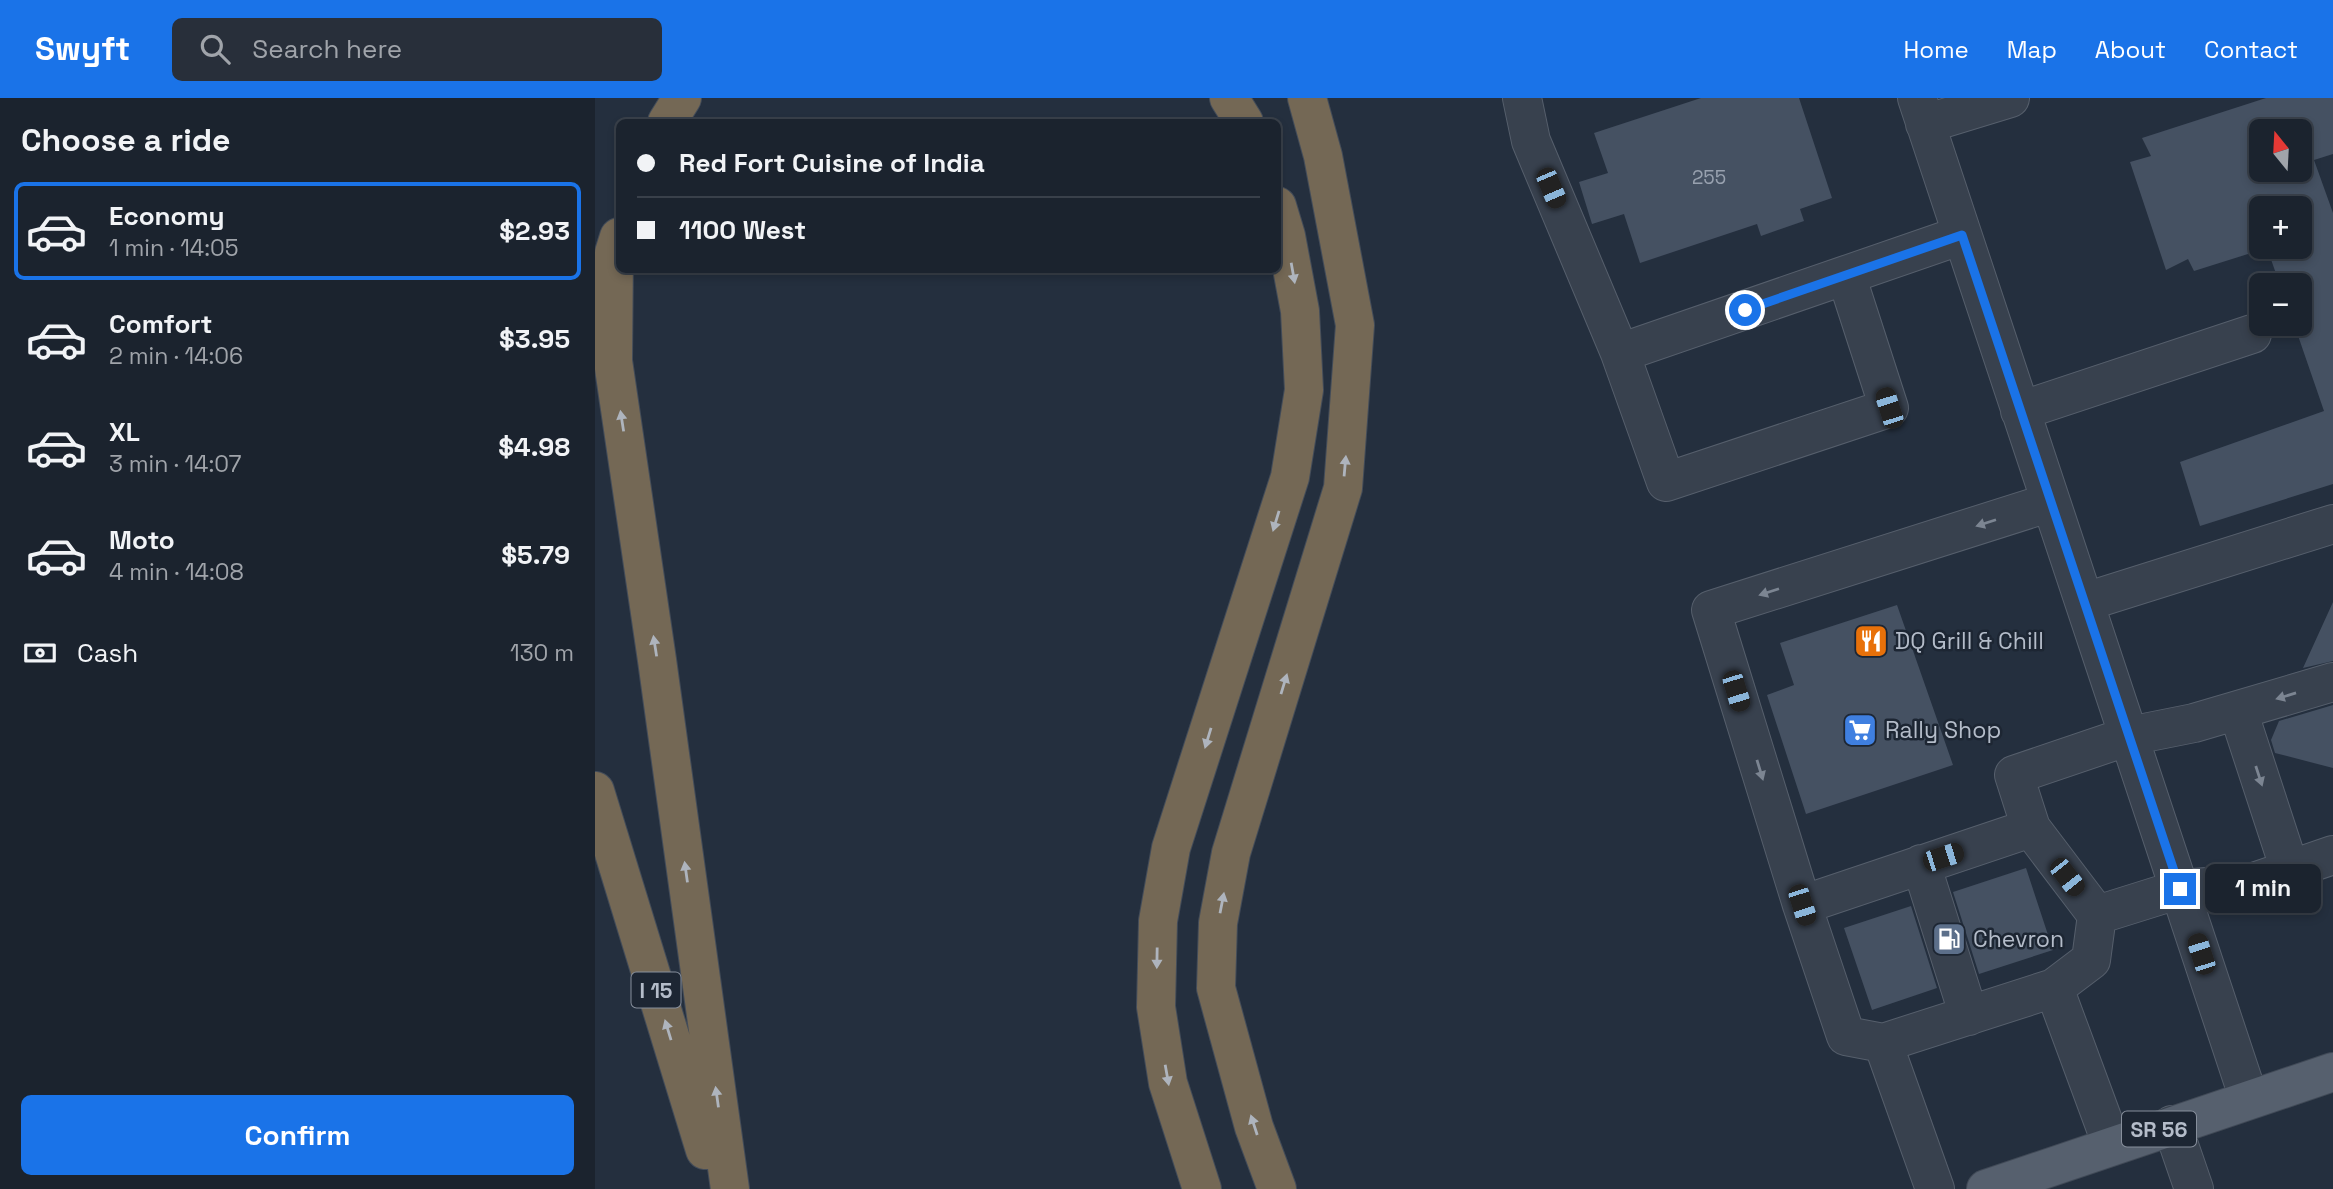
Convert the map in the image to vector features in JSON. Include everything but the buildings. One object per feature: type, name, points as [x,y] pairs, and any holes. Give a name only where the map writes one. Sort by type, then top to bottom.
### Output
[{"type":"highway","points":[[669,119],[682,98]]},
{"type":"highway","points":[[1229,98],[1242,119]]},
{"type":"highway","points":[[1277,1189],[1250,1114],[1216,988],[1218,923],[1231,853],[1343,488],[1355,325],[1323,156],[1307,98]]},
{"type":"highway","points":[[1202,1189],[1166,1071],[1156,1007],[1158,921],[1171,848],[1290,477],[1304,390],[1300,311],[1281,219]]},
{"type":"highway","points":[[616,247],[613,362],[730,1189]]},
{"type":"highway","name":"I 15","points":[[595,791],[717,1189]]},
{"type":"main road","name":"SR 56","points":[[1986,1189],[2333,1072]]},
{"type":"street","points":[[1522,98],[1531,141],[1620,353],[1666,482],[1889,408],[1846,275]]},
{"type":"street","points":[[2010,98],[1921,111],[2249,1099]]},
{"type":"street","points":[[1620,353],[1962,235]]},
{"type":"street","points":[[2021,411],[2249,335]]},
{"type":"street","points":[[2051,502],[1711,610],[1802,905],[1846,1036],[1883,1043],[2055,988],[2091,960],[2097,915],[2031,828],[2014,775],[2129,736],[2193,723],[2333,682]]},
{"type":"street","points":[[2085,602],[2333,524]]},
{"type":"street","points":[[2238,711],[2290,870]]},
{"type":"street","points":[[1802,905],[2031,828]]},
{"type":"street","points":[[2097,915],[2180,889],[2248,884],[2333,855]]},
{"type":"street","points":[[1921,864],[1969,1016]]},
{"type":"street","points":[[2055,988],[2112,1145]]},
{"type":"street","points":[[1883,1043],[1935,1189]]},
{"type":"street","points":[[2172,1125],[2194,1189]]},
{"type":"place","name":"DQ Grill & Chill","points":[[1871,641]]},
{"type":"place","name":"Rally Shop","points":[[1860,730]]},
{"type":"place","name":"Chevron","points":[[1949,939]]},
{"type":"route","points":[[1745,310],[1962,235],[2180,889]]}]
